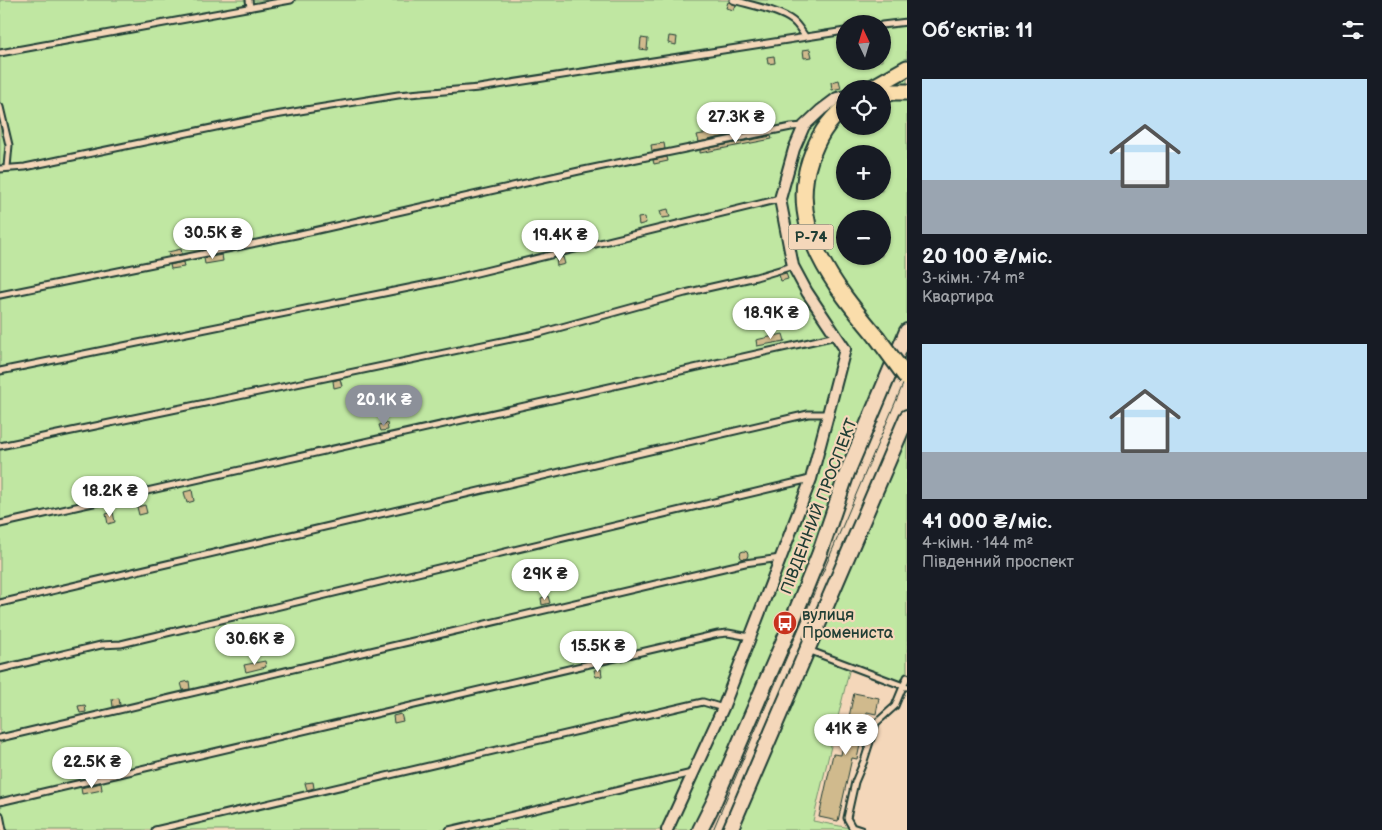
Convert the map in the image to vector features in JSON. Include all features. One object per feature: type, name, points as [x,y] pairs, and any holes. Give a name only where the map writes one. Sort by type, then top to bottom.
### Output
[{"type":"main road","points":[[888,80],[907,68]]},
{"type":"main road","points":[[891,92],[907,92]]},
{"type":"main road","name":"Р-74","points":[[836,116],[818,138],[805,179],[803,199],[806,223],[814,246],[824,266],[844,296],[907,378]]},
{"type":"main road","points":[[828,124],[836,118]]},
{"type":"main road","name":"ПІВДЕННИЙ ПРОСПЕКТ","points":[[700,830],[791,624],[819,555],[847,473],[907,331]]},
{"type":"main road","points":[[730,830],[907,416]]},
{"type":"street","points":[[667,830],[723,708],[810,479],[845,350],[807,292],[793,266],[780,199],[794,149],[804,126],[836,99]]},
{"type":"lane","points":[[249,0],[250,8]]},
{"type":"lane","points":[[0,53],[291,0]]},
{"type":"lane","points":[[733,0],[791,19],[798,25],[805,36]]},
{"type":"lane","points":[[891,25],[907,22]]},
{"type":"lane","points":[[0,169],[25,167],[279,115],[398,95],[479,88],[836,32]]},
{"type":"lane","points":[[0,107],[9,145],[7,167]]},
{"type":"lane","points":[[0,295],[296,235],[702,144],[791,126],[804,126]]},
{"type":"lane","points":[[0,371],[448,280],[780,199]]},
{"type":"lane","points":[[0,446],[540,333],[685,293],[793,266]]},
{"type":"lane","points":[[0,524],[836,336]]},
{"type":"lane","points":[[0,603],[808,414],[828,415]]},
{"type":"lane","points":[[0,669],[101,645],[121,644],[810,479]]},
{"type":"lane","points":[[0,738],[745,563],[780,558]]},
{"type":"lane","points":[[0,802],[718,634],[733,633],[750,637]]},
{"type":"lane","points":[[808,650],[906,687]]},
{"type":"lane","points":[[861,830],[852,827],[847,818],[855,782],[876,723],[895,706],[906,687],[907,677]]},
{"type":"lane","points":[[155,830],[703,702],[723,708]]},
{"type":"lane","points":[[449,830],[693,773]]},
{"type":"lane","points":[[0,815],[3,830]]},
{"type":"green space","points":[[0,0],[907,0],[907,331],[700,830],[0,830]]},
{"type":"green space","points":[[907,419],[907,677],[905,686],[850,667],[813,821],[861,830],[730,830]]},
{"type":"building","points":[[728,2],[736,5],[734,10],[726,8]]},
{"type":"building","points":[[669,36],[677,37],[676,45],[668,43]]},
{"type":"building","points":[[641,38],[648,39],[647,50],[640,49]]},
{"type":"building","points":[[810,49],[812,57],[804,58],[803,50]]},
{"type":"building","points":[[774,56],[775,63],[768,64],[767,57]]},
{"type":"building","points":[[836,81],[836,89],[832,90],[831,82]]},
{"type":"building","points":[[768,120],[769,127],[699,142],[697,135],[732,129],[731,127]]},
{"type":"building","points":[[771,136],[772,139],[700,153],[700,150]]},
{"type":"building","points":[[664,143],[665,149],[652,151],[651,145]]},
{"type":"building","points":[[667,157],[668,161],[654,164],[653,160]]},
{"type":"building","points":[[668,209],[670,217],[662,218],[660,211]]},
{"type":"building","points":[[645,217],[646,223],[639,225],[638,218]]},
{"type":"building","points":[[219,242],[220,246],[202,250],[202,244]]},
{"type":"building","points":[[181,249],[182,254],[169,256],[168,252]]},
{"type":"building","points":[[222,255],[223,261],[205,264],[204,258]]},
{"type":"building","points":[[563,257],[565,264],[557,266],[556,259]]},
{"type":"building","points":[[183,262],[184,267],[171,269],[170,265]]},
{"type":"building","points":[[786,273],[788,279],[781,281],[779,275]]},
{"type":"building","points":[[783,334],[785,341],[757,346],[756,340]]},
{"type":"building","points":[[340,379],[342,386],[334,388],[333,381]]},
{"type":"building","points":[[387,423],[388,430],[381,431],[379,425]]},
{"type":"building","points":[[192,490],[194,501],[187,503],[184,492]]},
{"type":"building","points":[[145,505],[147,513],[139,515],[137,507]]},
{"type":"building","points":[[113,512],[115,522],[108,524],[106,514]]},
{"type":"building","points":[[744,551],[748,555],[744,559],[740,555]]},
{"type":"building","points":[[548,596],[550,603],[542,605],[541,598]]},
{"type":"building","points":[[265,661],[266,667],[246,672],[244,665]]},
{"type":"building","points":[[601,669],[602,676],[596,677],[594,670]]},
{"type":"building","points":[[189,681],[190,689],[183,690],[181,683]]},
{"type":"building","points":[[854,693],[879,698],[876,714],[867,712],[857,759],[852,758],[838,821],[819,817],[833,754],[841,755]]},
{"type":"building","points":[[119,698],[120,705],[113,707],[112,699]]},
{"type":"building","points":[[85,705],[86,712],[80,713],[78,706]]},
{"type":"building","points":[[401,714],[403,721],[394,723],[393,716]]},
{"type":"building","points":[[313,782],[314,788],[307,790],[305,783]]},
{"type":"building","points":[[101,783],[102,790],[82,794],[81,788]]},
{"type":"tram line","points":[[713,830],[907,375]]},
{"type":"place","name":"вулиця Промениста","points":[[785,623]]}]
